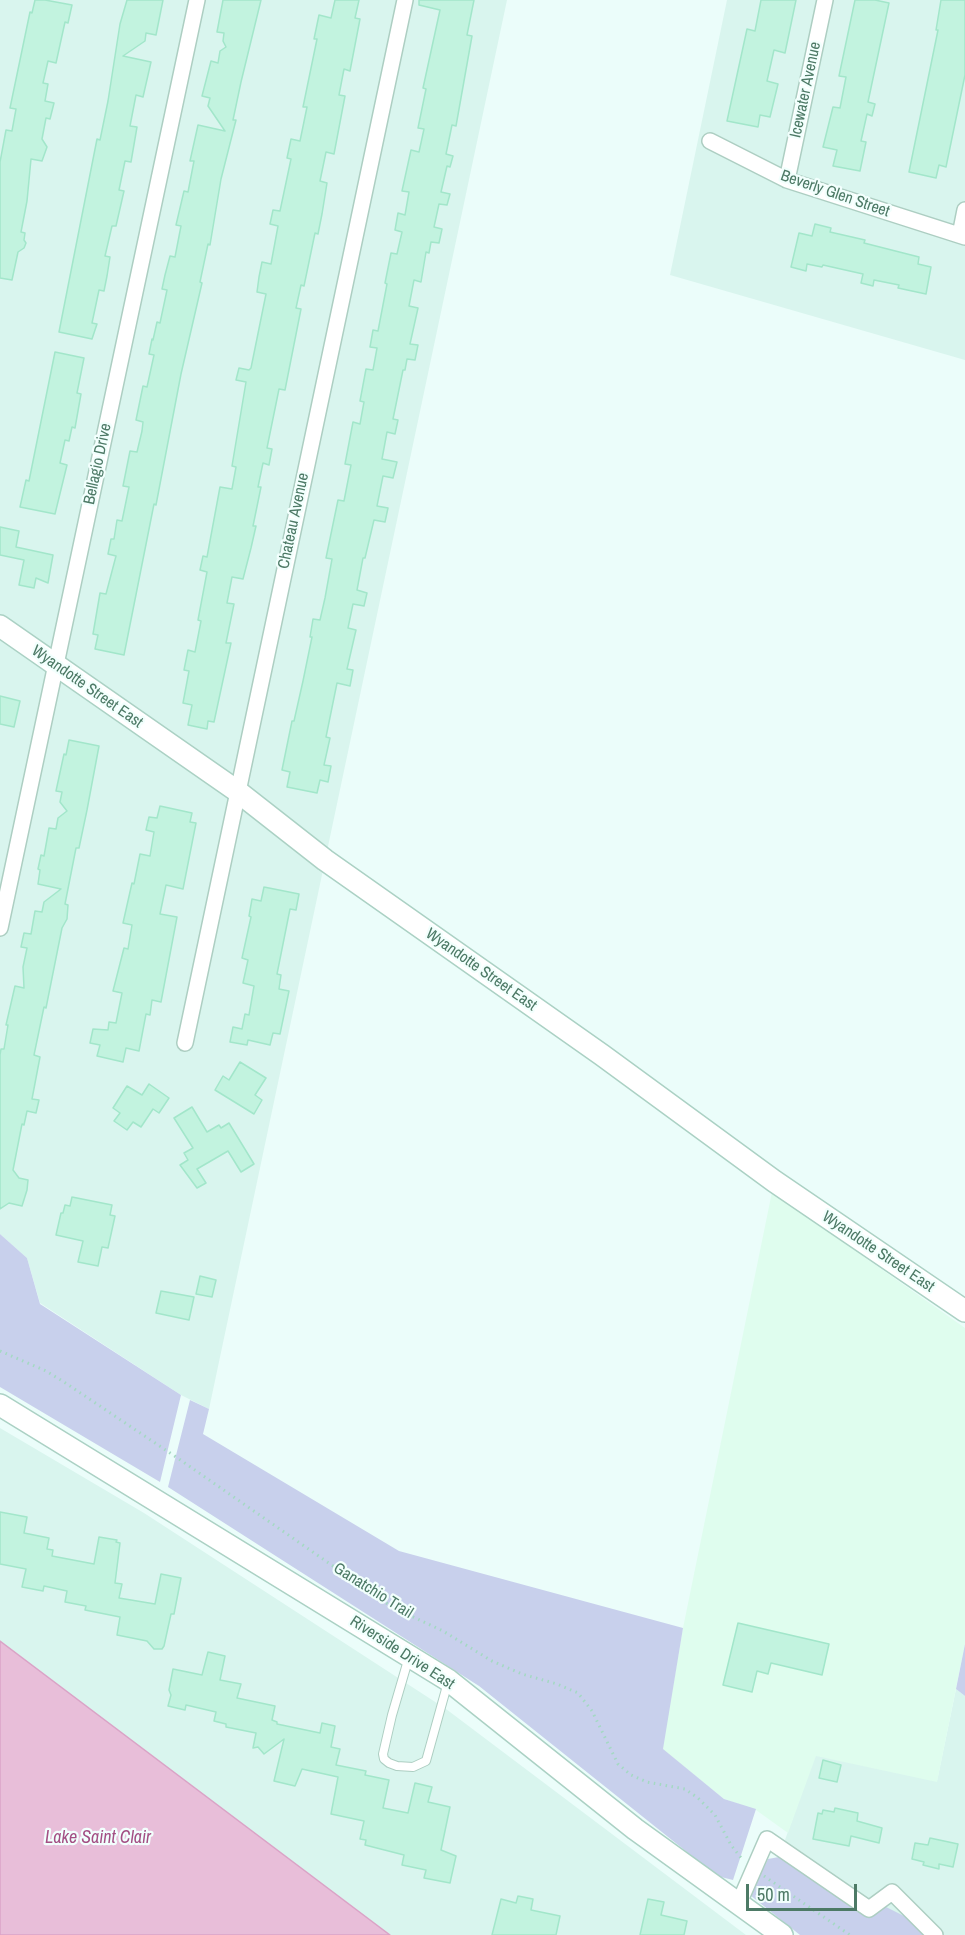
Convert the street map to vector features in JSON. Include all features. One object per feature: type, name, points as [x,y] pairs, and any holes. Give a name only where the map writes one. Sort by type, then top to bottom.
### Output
[{"type":"street","name":"Bellagio Drive","points":[[0,928],[197,0]]},
{"type":"street","name":"Chateau Avenue","points":[[185,1043],[405,0]]},
{"type":"street","name":"Icewater Avenue","points":[[787,180],[825,0]]},
{"type":"street","name":"Beverly Glen Street","points":[[710,141],[787,180],[962,236]]},
{"type":"street","points":[[962,236],[965,210]]},
{"type":"street","name":"Wyandotte Street East","points":[[0,626],[237,791],[325,860],[602,1055],[774,1180],[965,1311]]},
{"type":"street","name":"Riverside Drive East","points":[[0,1405],[448,1680],[635,1829],[782,1935]]},
{"type":"street","points":[[739,1903],[767,1839],[869,1909],[892,1892],[935,1935]]},
{"type":"lane","points":[[409,1656],[383,1754],[384,1759],[389,1763],[413,1767],[426,1761],[448,1680]]},
{"type":"path","name":"Ganatchio Trail","points":[[0,1351],[46,1371],[64,1382],[392,1607],[443,1631],[492,1661],[522,1674],[557,1684],[578,1694],[592,1711],[618,1764],[631,1775],[647,1782],[685,1789],[698,1798],[715,1815],[731,1845],[745,1862]]},
{"type":"path","points":[[763,1874],[850,1935]]},
{"type":"shaded area","points":[[0,0],[507,0],[209,1409],[181,1395],[40,1303],[27,1258],[0,1234]]},
{"type":"shaded area","points":[[727,0],[965,0],[965,360],[670,275]]},
{"type":"shaded area","points":[[772,1192],[965,1328],[965,1644],[937,1782],[816,1756],[788,1833],[756,1810],[724,1799],[662,1749],[683,1628]]},
{"type":"shaded area","points":[[0,1234],[27,1258],[40,1304],[181,1395],[160,1482],[0,1387]]},
{"type":"shaded area","points":[[190,1400],[209,1409],[203,1434],[399,1551],[683,1628],[663,1749],[724,1799],[756,1809],[733,1880],[717,1876],[479,1686],[168,1487]]},
{"type":"shaded area","points":[[0,1428],[144,1513],[446,1709],[746,1935],[390,1935],[0,1641]]},
{"type":"shaded area","points":[[965,1644],[965,1696],[956,1689]]},
{"type":"shaded area","points":[[956,1689],[965,1696],[965,1935],[929,1935],[858,1908],[779,1857],[815,1755],[937,1781]]},
{"type":"shaded area","points":[[779,1857],[858,1908],[880,1904],[922,1925],[929,1935],[800,1935],[750,1895],[768,1859]]},
{"type":"water","name":"Lake Saint Clair","points":[[0,1641],[390,1935],[0,1935]]},
{"type":"building","points":[[35,0],[72,5],[68,23],[65,22],[56,63],[48,61],[43,83],[48,84],[45,101],[54,103],[50,119],[46,118],[42,139],[47,147],[42,161],[31,159],[21,232],[25,233],[26,243],[24,248],[18,252],[12,280],[0,278],[0,162],[6,130],[12,131],[16,109],[10,108],[30,12],[32,13]]},
{"type":"building","points":[[127,0],[163,0],[156,35],[146,33],[145,41],[123,56],[151,62],[143,97],[136,95],[130,126],[137,127],[131,162],[125,161],[119,190],[124,191],[116,226],[112,226],[105,256],[110,257],[104,291],[99,290],[92,323],[97,324],[92,339],[59,332],[97,139],[100,140],[108,101],[120,24]]},
{"type":"building","points":[[223,0],[261,0],[233,120],[236,120],[221,179],[210,245],[208,244],[200,282],[202,283],[181,374],[124,655],[95,649],[98,635],[93,634],[100,593],[106,594],[116,556],[108,554],[111,539],[114,539],[117,520],[122,521],[129,487],[123,486],[130,451],[137,452],[142,431],[143,422],[136,420],[143,386],[147,387],[154,355],[149,354],[152,339],[157,322],[160,323],[167,290],[162,289],[165,275],[170,256],[175,257],[181,226],[176,225],[184,191],[188,192],[194,161],[190,161],[198,125],[225,131],[208,106],[210,98],[202,96],[211,61],[218,63],[220,51],[226,47],[223,41],[224,33],[217,32]]},
{"type":"building","points":[[335,0],[359,0],[355,18],[360,19],[350,71],[344,69],[339,95],[345,96],[334,154],[326,152],[320,181],[327,183],[322,214],[318,234],[315,233],[304,286],[301,285],[296,308],[301,309],[285,390],[279,389],[267,448],[272,449],[269,465],[263,463],[253,526],[256,526],[251,548],[243,579],[232,577],[227,603],[234,604],[226,643],[231,643],[214,722],[208,721],[207,729],[188,725],[192,705],[183,703],[189,671],[184,670],[188,650],[195,652],[201,621],[198,620],[207,572],[200,570],[203,556],[207,557],[220,487],[232,489],[236,467],[232,466],[246,382],[236,380],[239,368],[249,370],[251,368],[266,294],[257,292],[259,277],[262,262],[271,264],[278,226],[270,224],[273,210],[280,211],[291,159],[287,158],[291,139],[300,141],[307,107],[303,107],[317,39],[314,39],[319,15],[331,18]]},
{"type":"building","points":[[419,0],[474,0],[467,35],[472,36],[456,126],[452,125],[446,154],[453,156],[450,167],[447,166],[441,192],[450,194],[447,205],[439,204],[434,227],[442,229],[439,243],[431,242],[429,253],[426,252],[421,282],[414,280],[409,306],[418,308],[410,344],[418,345],[415,360],[407,359],[405,370],[403,370],[393,419],[398,420],[395,434],[387,432],[382,459],[397,462],[393,478],[383,476],[377,506],[388,508],[385,522],[374,520],[365,558],[363,558],[357,590],[367,593],[364,606],[353,604],[348,628],[356,630],[347,669],[353,670],[350,686],[337,683],[326,737],[330,738],[324,765],[331,766],[328,782],[320,780],[317,793],[287,787],[290,772],[282,770],[303,681],[312,637],[310,637],[313,619],[320,620],[325,598],[332,559],[326,558],[338,500],[344,501],[351,465],[345,464],[353,422],[360,424],[364,402],[360,401],[366,369],[373,370],[377,348],[370,347],[373,330],[378,331],[391,253],[397,254],[402,232],[395,230],[398,213],[405,215],[409,192],[402,191],[411,150],[419,152],[424,129],[418,128],[426,89],[423,88],[440,10],[419,5]]},
{"type":"building","points":[[761,0],[796,0],[785,53],[774,50],[767,81],[778,84],[770,117],[760,115],[758,127],[727,121],[747,29],[755,31]]},
{"type":"building","points":[[855,0],[889,3],[868,102],[875,104],[872,116],[867,114],[861,141],[866,142],[860,171],[833,166],[837,150],[823,147],[833,107],[840,108],[846,77],[839,76]]},
{"type":"building","points":[[941,0],[965,0],[965,75],[946,167],[939,165],[936,178],[909,172],[938,30],[936,30]]},
{"type":"building","points":[[815,224],[831,228],[830,232],[865,240],[864,243],[919,257],[918,264],[931,267],[926,294],[874,280],[873,286],[861,283],[863,274],[823,265],[822,267],[807,264],[806,271],[791,267],[799,233],[812,236]]},
{"type":"building","points":[[55,352],[84,358],[77,393],[81,394],[75,428],[72,427],[69,441],[65,440],[60,463],[67,465],[55,514],[20,507],[26,480],[29,481]]},
{"type":"building","points":[[0,527],[19,531],[16,547],[53,555],[48,583],[36,578],[34,588],[19,585],[24,560],[0,555]]},
{"type":"building","points":[[0,696],[20,701],[14,727],[0,724]]},
{"type":"building","points":[[69,740],[99,746],[79,848],[76,848],[65,904],[68,905],[67,919],[62,928],[34,1055],[40,1057],[32,1099],[39,1100],[36,1113],[27,1111],[24,1125],[22,1124],[13,1170],[19,1178],[28,1180],[27,1190],[22,1206],[9,1203],[0,1209],[0,1055],[1,1049],[4,1049],[8,1025],[6,1025],[15,986],[24,988],[23,967],[27,948],[21,947],[24,933],[31,934],[35,911],[42,912],[44,902],[61,889],[38,884],[40,870],[38,869],[41,855],[44,856],[49,828],[56,829],[58,818],[67,811],[60,802],[62,792],[56,791]]},
{"type":"building","points":[[160,806],[192,813],[190,822],[196,823],[183,889],[166,885],[160,914],[177,917],[161,1002],[152,1000],[150,1015],[146,1014],[139,1051],[126,1048],[123,1062],[97,1056],[100,1045],[90,1043],[93,1029],[108,1030],[109,1022],[116,1023],[122,993],[113,991],[124,948],[128,949],[132,925],[123,923],[140,854],[150,856],[154,832],[146,830],[149,817],[157,818]]},
{"type":"building","points":[[264,887],[299,894],[296,910],[290,909],[277,974],[281,975],[279,989],[289,991],[280,1034],[273,1033],[270,1045],[248,1040],[247,1045],[230,1042],[233,1027],[242,1029],[245,1014],[249,1015],[254,986],[243,983],[248,960],[242,958],[251,917],[249,916],[252,899],[261,901]]},
{"type":"building","points":[[240,1062],[266,1078],[255,1095],[262,1100],[254,1114],[215,1090],[223,1076],[229,1080]]},
{"type":"building","points":[[149,1084],[169,1098],[159,1113],[153,1109],[141,1127],[133,1122],[127,1130],[114,1121],[120,1113],[113,1108],[127,1086],[142,1095]]},
{"type":"building","points":[[192,1107],[207,1132],[219,1125],[221,1128],[229,1123],[254,1164],[241,1172],[228,1151],[197,1169],[206,1183],[197,1188],[180,1165],[188,1160],[184,1153],[193,1148],[174,1118]]},
{"type":"building","points":[[72,1197],[112,1205],[110,1215],[115,1216],[108,1248],[102,1247],[98,1266],[78,1262],[83,1241],[56,1235],[61,1213],[65,1205],[70,1206]]},
{"type":"building","points":[[200,1276],[216,1280],[212,1297],[196,1294]]},
{"type":"building","points":[[161,1291],[194,1297],[189,1320],[156,1313]]},
{"type":"building","points":[[0,1512],[27,1517],[24,1533],[49,1538],[47,1549],[53,1550],[52,1556],[94,1564],[99,1537],[117,1540],[116,1542],[120,1543],[115,1583],[122,1584],[119,1598],[155,1604],[161,1574],[181,1578],[174,1614],[171,1614],[162,1649],[154,1649],[147,1641],[117,1635],[120,1617],[85,1610],[86,1606],[65,1602],[67,1591],[44,1586],[43,1591],[22,1587],[26,1569],[0,1564]]},
{"type":"building","points":[[738,1623],[829,1644],[822,1675],[771,1663],[768,1674],[757,1671],[752,1692],[723,1685]]},
{"type":"building","points":[[208,1652],[225,1656],[220,1680],[241,1684],[237,1698],[275,1706],[272,1720],[277,1724],[320,1733],[322,1723],[335,1726],[331,1747],[340,1749],[336,1765],[366,1771],[365,1775],[389,1780],[383,1808],[408,1813],[415,1783],[432,1787],[428,1802],[450,1807],[441,1850],[456,1856],[450,1883],[424,1878],[426,1870],[402,1865],[404,1855],[365,1845],[366,1840],[360,1839],[364,1821],[331,1814],[338,1777],[302,1769],[295,1786],[274,1781],[284,1739],[264,1754],[258,1747],[253,1748],[256,1733],[226,1727],[226,1724],[214,1721],[216,1712],[186,1705],[185,1710],[168,1706],[173,1669],[202,1675]]},
{"type":"building","points":[[823,1760],[841,1765],[837,1782],[819,1778]]},
{"type":"building","points":[[835,1808],[858,1813],[857,1821],[882,1828],[879,1843],[851,1836],[849,1846],[813,1839],[818,1813],[822,1814],[823,1810],[834,1812]]},
{"type":"building","points":[[930,1838],[958,1844],[953,1867],[939,1864],[939,1869],[923,1865],[924,1862],[912,1859],[915,1843],[928,1845]]},
{"type":"building","points":[[518,1896],[533,1899],[531,1910],[560,1916],[556,1935],[492,1935],[501,1899],[516,1903]]},
{"type":"building","points":[[648,1899],[664,1902],[661,1915],[687,1921],[684,1935],[640,1935]]}]
